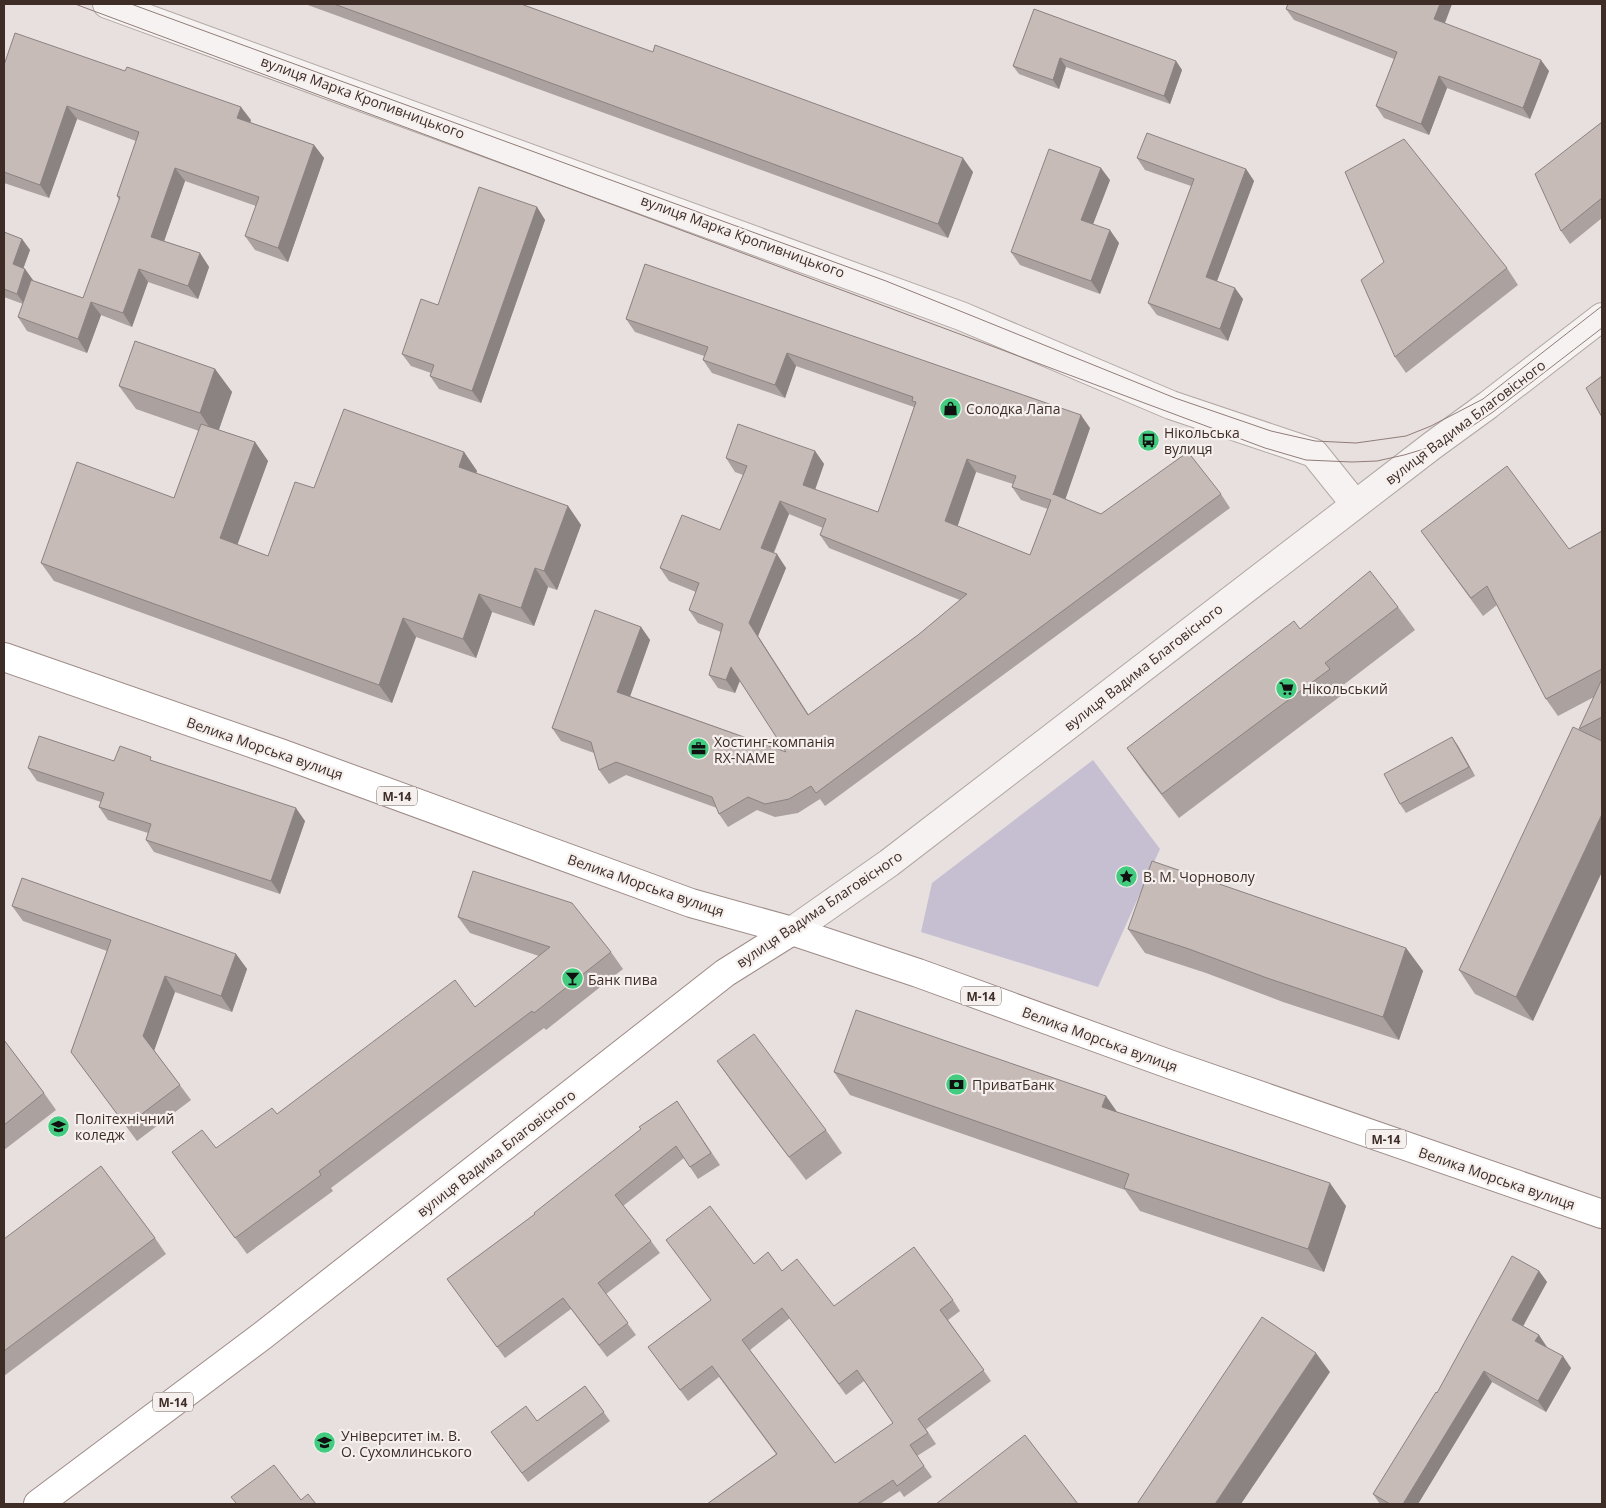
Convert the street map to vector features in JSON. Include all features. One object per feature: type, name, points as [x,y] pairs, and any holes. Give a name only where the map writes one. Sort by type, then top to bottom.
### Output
[{"type":"highway","name":"Велика Морська вулиця","points":[[4,657],[280,753],[691,903],[792,931],[918,973],[1169,1064],[1602,1214]]},
{"type":"highway","name":"вулиця Вадима Благовісного","points":[[38,1504],[262,1336],[725,973],[792,931]]},
{"type":"street","name":"вулиця Марка Кропивницького","points":[[107,4],[961,316],[1171,405],[1314,453],[1355,504]]},
{"type":"street","name":"вулиця Вадима Благовісного","points":[[792,931],[897,857],[1355,504],[1527,376],[1602,317]]},
{"type":"shaded area","points":[[1093,760],[1160,849],[1098,987],[921,932],[932,883]]},
{"type":"building","points":[[334,4],[521,4],[653,52],[655,45],[963,158],[938,224]]},
{"type":"building","points":[[1288,4],[1440,4],[1434,19],[1541,60],[1523,108],[1439,76],[1421,124],[1376,106],[1397,52],[1286,9]]},
{"type":"building","points":[[1034,9],[1176,61],[1164,96],[1060,58],[1053,80],[1013,66]]},
{"type":"building","points":[[15,33],[125,71],[127,67],[241,107],[237,118],[314,145],[278,248],[245,236],[259,197],[175,168],[151,237],[200,253],[188,286],[139,269],[123,313],[91,302],[78,339],[18,317],[31,280],[83,298],[120,197],[117,196],[139,132],[67,106],[40,185],[4,172],[4,65]]},
{"type":"building","points":[[1602,122],[1602,198],[1561,231],[1535,174]]},
{"type":"building","points":[[1147,133],[1246,169],[1206,277],[1235,288],[1220,329],[1148,303],[1194,179],[1137,158]]},
{"type":"building","points":[[1404,139],[1507,268],[1395,357],[1361,280],[1384,262],[1345,172]]},
{"type":"building","points":[[1049,149],[1101,168],[1081,220],[1110,230],[1091,281],[1011,252]]},
{"type":"building","points":[[479,187],[537,207],[472,391],[430,376],[434,365],[402,354],[421,299],[438,305]]},
{"type":"building","points":[[4,232],[22,239],[13,264],[25,269],[17,294],[4,289]]},
{"type":"building","points":[[645,264],[1081,415],[1053,494],[1101,514],[1188,452],[1221,494],[816,793],[811,786],[789,799],[765,804],[748,797],[719,814],[712,797],[616,762],[599,770],[591,742],[552,728],[595,610],[641,627],[617,692],[786,752],[731,667],[726,680],[709,675],[723,624],[689,610],[699,583],[660,568],[682,515],[720,530],[747,466],[726,458],[738,424],[815,451],[803,485],[878,512],[916,402],[912,401],[913,397],[787,353],[775,385],[703,360],[708,347],[626,319]],"holes":[[[967,459],[1016,476],[1012,487],[1051,500],[1030,555],[945,521]],[[780,501],[826,519],[820,535],[967,594],[918,635],[808,715],[749,623],[777,554],[761,548]]]},
{"type":"building","points":[[135,341],[215,369],[200,413],[119,386]]},
{"type":"building","points":[[1602,376],[1602,417],[1586,388]]},
{"type":"building","points":[[344,409],[464,452],[459,467],[568,506],[544,571],[535,568],[521,608],[479,594],[463,639],[403,618],[379,685],[41,563],[77,462],[174,498],[201,424],[255,442],[220,538],[268,556],[295,482],[314,488]]},
{"type":"building","points":[[1507,466],[1569,549],[1602,531],[1602,669],[1546,699],[1487,586],[1471,598],[1421,531]]},
{"type":"building","points":[[1370,571],[1398,607],[1325,663],[1330,669],[1162,794],[1127,748],[1294,621],[1300,629]]},
{"type":"building","points":[[1602,679],[1602,717],[1579,729]]},
{"type":"building","points":[[1573,727],[1602,741],[1602,814],[1516,997],[1459,970]]},
{"type":"building","points":[[39,736],[114,761],[120,746],[151,757],[150,760],[296,808],[271,881],[146,840],[151,824],[99,807],[104,793],[28,768]]},
{"type":"building","points":[[1452,737],[1469,767],[1400,804],[1384,774]]},
{"type":"building","points":[[1152,861],[1406,948],[1383,1017],[1128,929]]},
{"type":"building","points":[[473,871],[572,903],[611,952],[534,1013],[532,1011],[319,1171],[321,1175],[235,1238],[172,1152],[202,1130],[216,1148],[272,1108],[277,1114],[455,980],[475,1007],[550,947],[458,917]]},
{"type":"building","points":[[22,878],[236,954],[221,996],[165,976],[143,1036],[180,1085],[126,1126],[71,1052],[111,940],[12,906]]},
{"type":"building","points":[[856,1010],[1106,1096],[1102,1107],[1330,1183],[1308,1249],[1124,1188],[1129,1174],[834,1072]]},
{"type":"building","points":[[754,1034],[826,1130],[789,1157],[717,1061]]},
{"type":"building","points":[[4,1040],[44,1093],[4,1125]]},
{"type":"building","points":[[677,1101],[711,1153],[690,1167],[676,1146],[615,1195],[651,1241],[598,1283],[628,1323],[599,1345],[563,1298],[497,1347],[447,1279],[535,1214],[641,1129],[639,1127]]},
{"type":"building","points":[[101,1166],[155,1238],[4,1351],[4,1239]]},
{"type":"building","points":[[710,1206],[754,1264],[768,1252],[782,1271],[797,1259],[834,1306],[914,1247],[953,1300],[940,1310],[984,1370],[918,1419],[928,1433],[910,1445],[924,1466],[897,1486],[893,1480],[857,1504],[707,1504],[777,1454],[712,1366],[680,1390],[648,1347],[711,1300],[666,1240]],"holes":[[[782,1308],[839,1384],[857,1370],[893,1423],[835,1463],[742,1340]]]},
{"type":"building","points":[[1512,1256],[1539,1271],[1512,1320],[1539,1335],[1535,1341],[1563,1356],[1538,1401],[1484,1371],[1403,1504],[1390,1504],[1373,1494],[1437,1393]]},
{"type":"building","points":[[1262,1317],[1316,1353],[1215,1504],[1137,1504]]},
{"type":"building","points":[[585,1386],[604,1412],[522,1473],[491,1432],[526,1406],[537,1421]]},
{"type":"building","points":[[1025,1435],[1078,1504],[936,1504]]},
{"type":"building","points":[[274,1465],[301,1500],[308,1494],[316,1504],[234,1504],[236,1503],[231,1497]]},
{"type":"tram line","points":[[75,4],[1265,448],[1306,460],[1377,461],[1434,446],[1468,429],[1493,412],[1602,328]]},
{"type":"tram line","points":[[131,4],[886,281],[1175,398],[1271,431],[1315,441],[1356,443],[1406,436],[1431,426],[1483,399],[1602,306]]},
{"type":"place","name":"Солодка Лапа","points":[[950,408]]},
{"type":"place","name":"Нікольська вулиця","points":[[1148,440]]},
{"type":"place","name":"Нікольський","points":[[1286,688]]},
{"type":"place","name":"Хостинг-компанія RX-NAME","points":[[698,749]]},
{"type":"place","name":"В. М. Чорноволу","points":[[1127,876]]},
{"type":"place","name":"Банк пива","points":[[572,979]]},
{"type":"place","name":"ПриватБанк","points":[[956,1084]]},
{"type":"place","name":"Політехнічний коледж","points":[[59,1126]]},
{"type":"place","name":"Університет ім. В. О. Сухомлинського","points":[[325,1443]]}]
